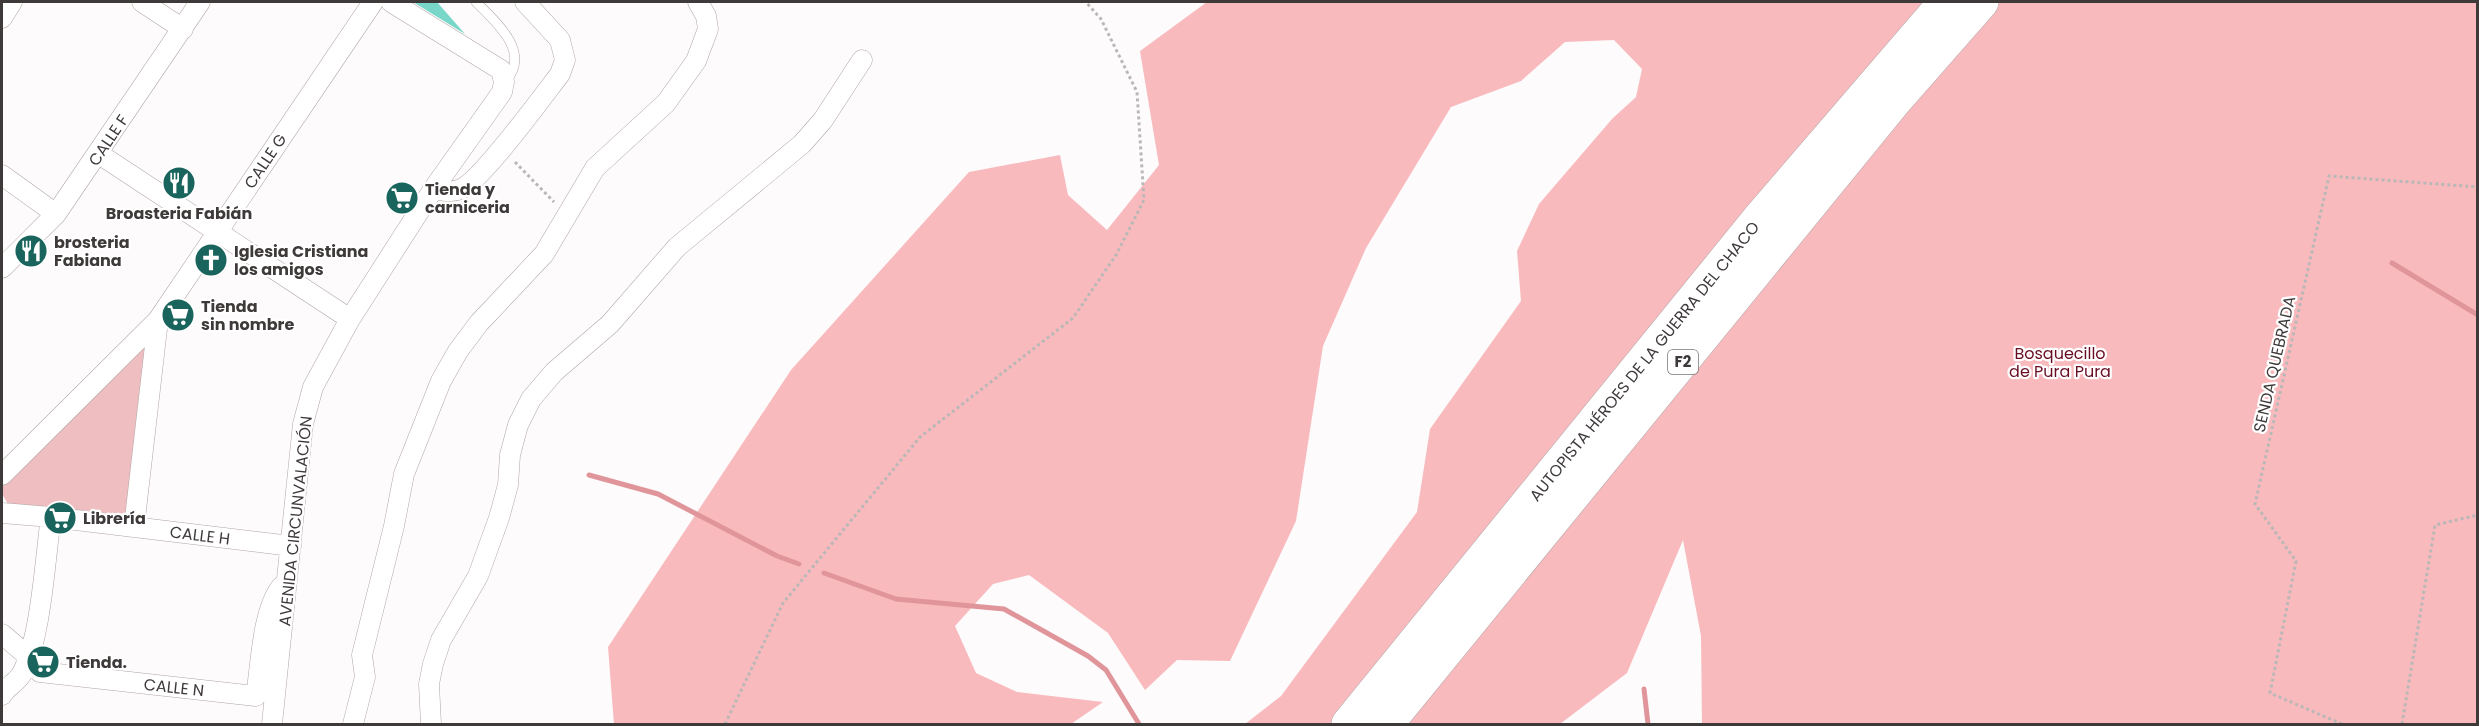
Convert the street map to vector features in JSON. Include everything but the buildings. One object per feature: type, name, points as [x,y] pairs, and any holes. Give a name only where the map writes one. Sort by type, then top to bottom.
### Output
[{"type":"highway","name":"AUTOPISTA HÉROES DE LA GUERRA DEL CHACO","points":[[1348,724],[1760,217],[1945,2]]},
{"type":"highway","name":"AUTOPISTA HÉROES DE LA GUERRA DEL CHACO","points":[[1387,724],[1895,101],[1982,2]]},
{"type":"street","points":[[2,18],[12,2]]},
{"type":"street","points":[[142,2],[183,29]]},
{"type":"street","name":"CALLE F","points":[[2,268],[57,214],[201,2]]},
{"type":"street","name":"CALLE G","points":[[2,475],[159,320],[373,2]]},
{"type":"street","points":[[391,2],[501,70],[504,82]]},
{"type":"street","points":[[434,188],[453,191],[463,188],[501,148],[560,74],[565,60],[560,40],[525,2]]},
{"type":"street","points":[[353,724],[365,677],[362,655],[404,474],[437,391],[458,351],[479,323],[544,254],[595,168],[666,104],[696,61],[708,29],[706,16],[698,2]]},
{"type":"street","points":[[431,724],[429,684],[433,664],[441,640],[478,576],[508,485],[510,455],[518,425],[531,399],[554,372],[610,324],[677,247],[802,144],[823,120],[862,60]]},
{"type":"street","name":"AVENIDA CIRCUNVALACIÓN","points":[[272,724],[303,424],[313,387],[350,319],[434,188],[502,92],[504,82]]},
{"type":"street","points":[[99,154],[350,319]]},
{"type":"street","points":[[2,175],[57,214]]},
{"type":"street","name":"CALLE G","points":[[134,527],[159,320]]},
{"type":"street","name":"CALLE H","points":[[2,513],[291,546]]},
{"type":"street","points":[[2,692],[20,677],[29,657],[35,632],[51,517]]},
{"type":"street","name":"CALLE N","points":[[2,634],[29,657],[40,672],[256,696],[268,618],[276,593],[288,578]]},
{"type":"lane","points":[[476,2],[495,21],[515,52],[517,62],[514,72],[504,82]]},
{"type":"path","points":[[725,724],[783,603],[920,437],[1073,318],[1116,255],[1135,218],[1144,200],[1137,92],[1101,19],[1086,2]]},
{"type":"path","points":[[501,148],[567,215]]},
{"type":"path","name":"SENDA QUEBRADA","points":[[2342,724],[2270,693],[2296,561],[2255,504],[2329,176],[2478,187]]},
{"type":"path","points":[[2402,724],[2435,525],[2478,515]]},
{"type":"shaded area","points":[[148,337],[126,515],[8,504],[2,494],[2,486]]},
{"type":"green space","name":"Bosquecillo de Pura Pura","points":[[1207,2],[2477,2],[2477,724],[1702,724],[1701,636],[1683,540],[1627,673],[1560,724],[1245,724],[1281,696],[1417,512],[1430,429],[1521,301],[1517,251],[1539,204],[1612,119],[1636,97],[1642,69],[1614,40],[1565,42],[1521,81],[1451,107],[1366,248],[1323,346],[1296,521],[1230,661],[1177,660],[1145,690],[1108,633],[1029,575],[993,584],[955,626],[976,673],[1017,692],[1103,702],[1071,724],[614,724],[608,647],[791,370],[969,172],[1060,155],[1068,195],[1107,230],[1159,165],[1140,51]]},
{"type":"waterway","points":[[2392,263],[2478,315]]},
{"type":"waterway","points":[[589,475],[658,494],[777,556],[799,564]]},
{"type":"waterway","points":[[824,573],[896,599],[1004,609],[1088,656],[1106,670],[1139,724]]},
{"type":"waterway","points":[[1644,689],[1648,724]]},
{"type":"place","name":"Broasteria Fabián","points":[[179,183]]},
{"type":"place","name":"Tienda y carniceria","points":[[402,198]]},
{"type":"place","name":"brosteria Fabiana","points":[[31,251]]},
{"type":"place","name":"Iglesia Cristiana los amigos","points":[[211,260]]},
{"type":"place","name":"Tienda sin nombre","points":[[178,315]]},
{"type":"place","name":"Librería","points":[[60,518]]},
{"type":"place","name":"Tienda.","points":[[43,662]]}]
